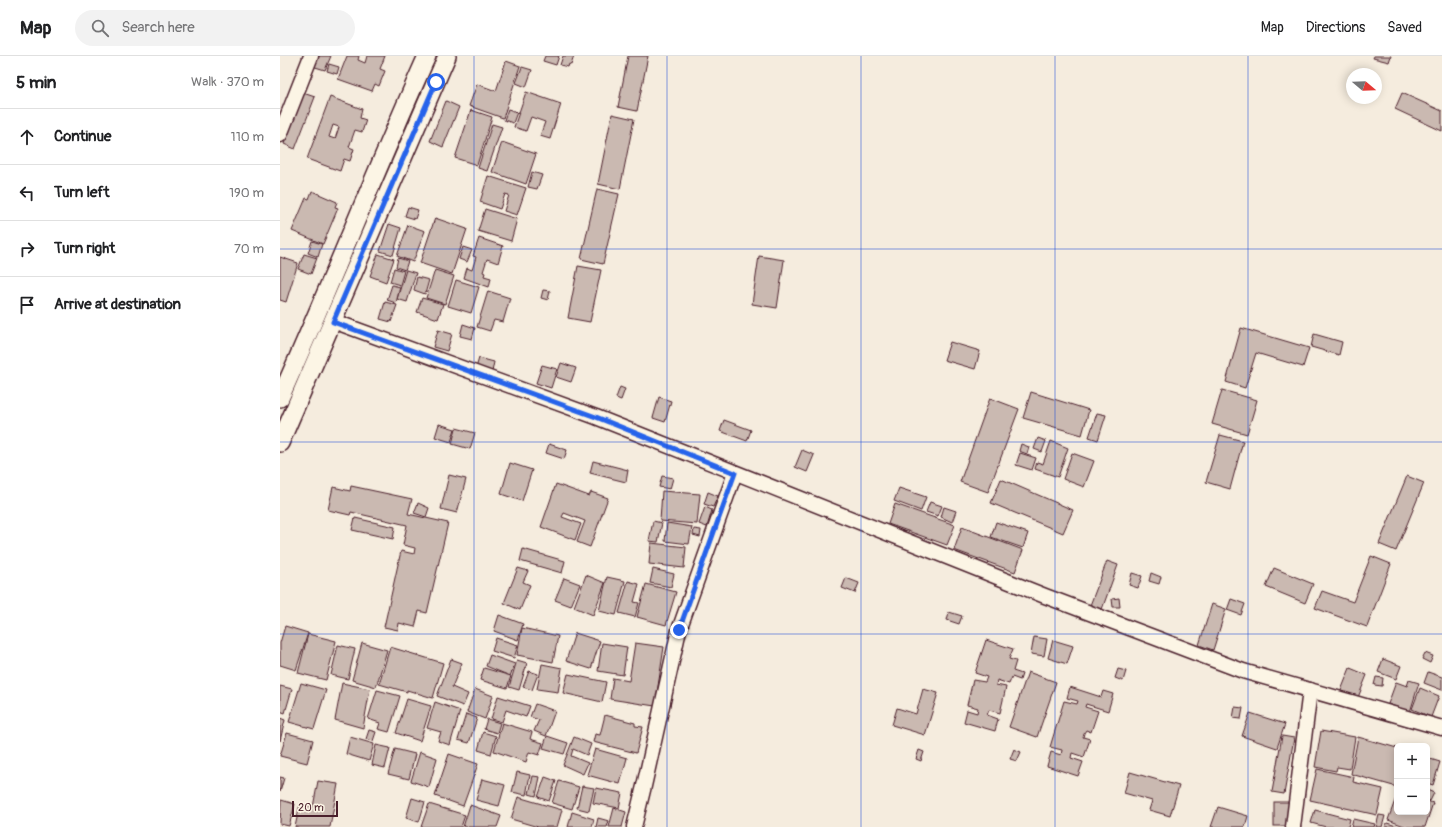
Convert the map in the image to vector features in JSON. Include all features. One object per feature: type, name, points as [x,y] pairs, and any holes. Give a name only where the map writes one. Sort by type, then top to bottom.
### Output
[{"type":"street","points":[[280,135],[311,56]]},
{"type":"street","points":[[280,398],[308,336],[394,130],[427,56]]},
{"type":"street","points":[[280,443],[447,56]]},
{"type":"street","points":[[333,322],[596,417],[1045,596],[1243,671],[1442,728]]},
{"type":"street","points":[[634,827],[679,630],[735,473]]},
{"type":"street","points":[[1293,827],[1310,690]]},
{"type":"building","points":[[316,56],[331,56],[325,70],[312,66]]},
{"type":"building","points":[[347,56],[359,56],[358,60],[365,63],[367,56],[385,56],[380,69],[385,71],[379,86],[375,84],[372,91],[338,79]]},
{"type":"building","points":[[545,56],[559,56],[556,65],[543,61]]},
{"type":"building","points":[[563,56],[574,56],[571,65],[569,64],[568,67],[560,65]]},
{"type":"building","points":[[628,56],[648,56],[637,111],[618,107]]},
{"type":"building","points":[[1374,56],[1391,56],[1389,62],[1373,58]]},
{"type":"building","points":[[506,61],[520,66],[503,118],[469,106],[477,84],[496,91]]},
{"type":"building","points":[[329,64],[339,67],[337,74],[327,71]]},
{"type":"building","points":[[522,67],[532,70],[526,87],[516,83]]},
{"type":"building","points":[[526,92],[561,104],[550,139],[540,136],[545,122],[531,117],[526,131],[514,127]]},
{"type":"building","points":[[303,93],[315,97],[295,149],[284,144]]},
{"type":"building","points":[[1402,93],[1442,111],[1442,131],[1395,109]]},
{"type":"building","points":[[330,97],[362,109],[360,118],[366,120],[362,132],[355,130],[349,147],[354,149],[350,161],[344,159],[340,171],[307,159]],"holes":[[[333,125],[339,127],[335,139],[329,137]]]},
{"type":"building","points":[[446,101],[459,107],[443,147],[430,141]]},
{"type":"building","points":[[508,109],[517,112],[513,123],[504,120]]},
{"type":"building","points":[[471,110],[492,117],[477,165],[455,158]]},
{"type":"building","points":[[612,114],[634,119],[620,189],[598,184]]},
{"type":"building","points":[[492,124],[502,127],[487,171],[478,168]]},
{"type":"building","points":[[502,142],[536,154],[526,184],[492,172]]},
{"type":"building","points":[[532,172],[542,175],[537,189],[528,187]]},
{"type":"building","points":[[488,176],[526,188],[517,215],[504,211],[509,195],[505,194],[500,209],[480,202]]},
{"type":"building","points":[[597,189],[619,194],[603,264],[581,259]]},
{"type":"building","points":[[312,191],[337,202],[335,207],[338,208],[323,244],[292,231],[306,198],[309,199]]},
{"type":"building","points":[[408,207],[418,210],[415,219],[405,216]]},
{"type":"building","points":[[485,209],[517,219],[511,241],[478,231]]},
{"type":"building","points":[[435,218],[467,229],[452,274],[420,263]]},
{"type":"building","points":[[389,224],[401,228],[393,255],[380,251]]},
{"type":"building","points":[[408,225],[425,231],[413,262],[397,256]]},
{"type":"building","points":[[479,238],[503,246],[498,263],[487,259],[483,272],[485,273],[484,276],[491,278],[489,287],[464,278],[467,268],[472,270],[476,257],[473,256]]},
{"type":"building","points":[[312,241],[322,244],[318,257],[308,253]]},
{"type":"building","points":[[463,247],[472,250],[467,262],[459,259]]},
{"type":"building","points":[[304,254],[317,258],[311,274],[298,269]]},
{"type":"building","points":[[378,254],[394,259],[386,282],[370,276]]},
{"type":"building","points":[[759,256],[784,260],[777,308],[752,304]]},
{"type":"building","points":[[280,257],[298,263],[286,302],[280,300]]},
{"type":"building","points":[[398,258],[408,261],[405,270],[396,267]]},
{"type":"building","points":[[578,266],[601,270],[590,322],[568,318]]},
{"type":"building","points":[[394,268],[404,271],[400,285],[390,282]]},
{"type":"building","points":[[406,270],[416,273],[407,302],[397,299]]},
{"type":"building","points":[[435,270],[454,276],[445,304],[426,298]]},
{"type":"building","points":[[417,277],[429,280],[425,294],[414,290]]},
{"type":"building","points":[[456,280],[479,287],[471,313],[448,306]]},
{"type":"building","points":[[392,285],[400,287],[396,303],[387,300]]},
{"type":"building","points":[[543,290],[550,291],[548,300],[541,298]]},
{"type":"building","points":[[488,291],[510,298],[503,322],[494,320],[490,331],[477,327]]},
{"type":"building","points":[[422,298],[443,304],[438,319],[417,312]]},
{"type":"building","points":[[385,302],[397,305],[391,322],[380,319]]},
{"type":"building","points":[[463,324],[475,328],[472,339],[460,336]]},
{"type":"building","points":[[1241,328],[1309,348],[1303,367],[1256,353],[1245,388],[1226,382]]},
{"type":"building","points":[[438,330],[452,334],[447,351],[433,347]]},
{"type":"building","points":[[1314,334],[1342,342],[1339,355],[1311,347]]},
{"type":"building","points":[[950,342],[980,351],[975,369],[944,360]]},
{"type":"building","points":[[479,358],[494,362],[492,372],[476,368]]},
{"type":"building","points":[[561,363],[576,368],[571,382],[556,377]]},
{"type":"building","points":[[542,365],[557,369],[551,388],[536,383]]},
{"type":"building","points":[[620,387],[625,389],[621,400],[616,398]]},
{"type":"building","points":[[1222,390],[1257,400],[1247,434],[1212,424]]},
{"type":"building","points":[[1031,392],[1089,410],[1082,435],[1023,418]]},
{"type":"building","points":[[659,397],[671,401],[665,422],[653,418]]},
{"type":"building","points":[[990,398],[1019,409],[988,492],[960,482]]},
{"type":"building","points":[[1097,413],[1106,415],[1098,440],[1089,437]]},
{"type":"building","points":[[724,420],[751,430],[747,441],[720,431]]},
{"type":"building","points":[[439,424],[455,429],[451,442],[435,437]]},
{"type":"building","points":[[456,428],[475,433],[470,449],[452,444]]},
{"type":"building","points":[[1220,435],[1243,441],[1230,489],[1206,482]]},
{"type":"building","points":[[1038,438],[1046,441],[1042,452],[1034,449]]},
{"type":"building","points":[[1051,441],[1068,448],[1058,477],[1035,469],[1037,462],[1043,464]]},
{"type":"building","points":[[549,444],[567,450],[564,459],[546,453]]},
{"type":"building","points":[[1021,444],[1029,447],[1027,454],[1019,451]]},
{"type":"building","points":[[802,450],[814,455],[807,472],[795,467]]},
{"type":"building","points":[[1020,453],[1036,458],[1032,470],[1016,465]]},
{"type":"building","points":[[1072,453],[1094,461],[1084,487],[1063,479]]},
{"type":"building","points":[[593,461],[628,470],[626,482],[590,473]]},
{"type":"building","points":[[510,463],[532,470],[522,501],[501,494]]},
{"type":"building","points":[[449,475],[466,479],[457,513],[441,509]]},
{"type":"building","points":[[662,476],[673,478],[670,489],[659,487]]},
{"type":"building","points":[[1407,476],[1424,483],[1396,551],[1379,544]]},
{"type":"building","points":[[1001,479],[1073,510],[1063,533],[991,503]]},
{"type":"building","points":[[556,484],[589,496],[591,492],[608,498],[590,547],[577,542],[585,521],[564,513],[562,517],[581,524],[575,540],[541,527]]},
{"type":"building","points":[[351,486],[412,499],[408,514],[448,523],[427,613],[419,611],[415,627],[399,623],[398,630],[384,627],[401,551],[414,554],[415,548],[403,545],[407,525],[351,512],[350,515],[328,510],[333,487],[350,491]]},
{"type":"building","points":[[899,488],[926,497],[921,511],[894,501]]},
{"type":"building","points":[[662,491],[700,494],[697,524],[660,521]]},
{"type":"building","points":[[708,492],[718,496],[713,507],[704,504]]},
{"type":"building","points":[[930,502],[942,506],[938,516],[926,512]]},
{"type":"building","points":[[418,503],[429,508],[426,517],[414,513]]},
{"type":"building","points":[[895,504],[955,525],[947,545],[888,524]]},
{"type":"building","points":[[705,507],[712,510],[707,527],[699,524]]},
{"type":"building","points":[[944,507],[956,511],[952,522],[941,517]]},
{"type":"building","points":[[355,518],[395,527],[393,539],[352,530]]},
{"type":"building","points":[[653,521],[662,523],[658,542],[649,541]]},
{"type":"building","points":[[996,522],[1028,533],[1023,548],[991,537]]},
{"type":"building","points":[[667,523],[692,527],[689,544],[665,541]]},
{"type":"building","points":[[962,527],[1023,550],[1015,572],[954,550]]},
{"type":"building","points":[[694,529],[701,530],[700,537],[693,535]]},
{"type":"building","points":[[651,543],[686,547],[684,568],[649,564]]},
{"type":"building","points":[[523,549],[565,561],[562,573],[520,561]]},
{"type":"building","points":[[1371,556],[1391,564],[1367,627],[1315,608],[1322,591],[1353,602]]},
{"type":"building","points":[[1107,561],[1118,565],[1101,612],[1089,608]]},
{"type":"building","points":[[518,568],[528,571],[523,582],[530,585],[520,610],[504,603]]},
{"type":"building","points":[[1274,568],[1313,584],[1305,603],[1266,587]]},
{"type":"building","points":[[653,569],[674,574],[671,587],[650,583]]},
{"type":"building","points":[[1132,573],[1142,576],[1138,588],[1129,585]]},
{"type":"building","points":[[1151,573],[1161,577],[1159,584],[1149,581]]},
{"type":"building","points":[[586,575],[605,583],[593,615],[574,607]]},
{"type":"building","points":[[607,577],[625,581],[616,615],[599,611]]},
{"type":"building","points":[[564,578],[580,584],[571,606],[555,600]]},
{"type":"building","points":[[846,578],[859,583],[855,593],[842,588]]},
{"type":"building","points":[[628,581],[639,584],[634,602],[639,603],[635,617],[619,613]]},
{"type":"building","points":[[646,584],[676,592],[666,625],[637,617]]},
{"type":"building","points":[[1119,598],[1120,607],[1113,607],[1112,599]]},
{"type":"building","points":[[1231,599],[1245,604],[1241,615],[1227,610]]},
{"type":"building","points":[[1212,604],[1226,609],[1213,650],[1199,645]]},
{"type":"building","points":[[949,612],[962,616],[959,624],[947,620]]},
{"type":"building","points":[[499,615],[523,624],[518,640],[494,631]]},
{"type":"building","points":[[285,626],[308,633],[296,670],[280,665],[280,643]]},
{"type":"building","points":[[522,628],[558,636],[553,662],[517,655]]},
{"type":"building","points":[[575,633],[600,641],[591,669],[566,661]]},
{"type":"building","points":[[308,634],[336,641],[326,680],[298,673]]},
{"type":"building","points":[[1034,637],[1047,639],[1044,656],[1031,654]]},
{"type":"building","points":[[496,638],[518,645],[514,658],[492,651]]},
{"type":"building","points":[[986,640],[1013,649],[1009,659],[1016,661],[1013,671],[1022,674],[1020,680],[1012,677],[1009,684],[997,680],[996,685],[1006,687],[1000,713],[989,710],[987,715],[998,719],[995,731],[964,722],[967,710],[977,713],[978,708],[967,705],[973,680],[985,682],[987,677],[975,673]]},
{"type":"building","points":[[1053,640],[1073,646],[1067,664],[1048,658]]},
{"type":"building","points":[[362,643],[387,650],[376,687],[352,680]]},
{"type":"building","points":[[602,643],[627,647],[623,675],[598,671]]},
{"type":"building","points":[[635,643],[664,647],[655,706],[610,699],[613,678],[629,681]]},
{"type":"building","points":[[338,645],[355,649],[348,679],[331,675]]},
{"type":"building","points":[[390,647],[443,663],[433,698],[407,690],[407,692],[379,684]]},
{"type":"building","points":[[1425,653],[1433,656],[1430,663],[1422,659]]},
{"type":"building","points":[[490,655],[515,664],[510,676],[486,666]]},
{"type":"building","points":[[451,659],[462,663],[452,687],[468,694],[463,706],[437,696]]},
{"type":"building","points":[[1383,659],[1401,666],[1396,679],[1378,672]]},
{"type":"building","points":[[517,660],[527,663],[519,690],[509,687]]},
{"type":"building","points":[[542,664],[562,668],[558,692],[537,689]]},
{"type":"building","points":[[484,668],[511,676],[507,688],[480,680]]},
{"type":"building","points":[[1350,668],[1367,675],[1357,700],[1340,693]]},
{"type":"building","points":[[1118,669],[1126,671],[1123,681],[1115,678]]},
{"type":"building","points":[[529,671],[538,674],[532,690],[523,687]]},
{"type":"building","points":[[1028,672],[1056,682],[1037,737],[1009,727]]},
{"type":"building","points":[[1428,672],[1442,677],[1442,690],[1424,683]]},
{"type":"building","points":[[568,674],[606,682],[602,702],[563,693]]},
{"type":"building","points":[[1376,677],[1383,678],[1382,686],[1374,685]]},
{"type":"building","points":[[1409,680],[1419,683],[1410,712],[1388,704],[1396,682],[1407,686]]},
{"type":"building","points":[[301,683],[326,690],[314,729],[289,722]]},
{"type":"building","points":[[342,683],[370,689],[363,728],[335,720]]},
{"type":"building","points":[[280,686],[292,689],[285,713],[280,711]]},
{"type":"building","points":[[1070,687],[1101,697],[1103,691],[1113,694],[1108,711],[1086,704],[1085,707],[1098,711],[1091,732],[1086,730],[1084,733],[1083,737],[1090,739],[1084,757],[1072,753],[1071,758],[1083,762],[1078,776],[1047,766],[1051,752],[1061,755],[1062,750],[1050,747],[1064,701],[1077,704],[1078,701],[1067,698]]},
{"type":"building","points":[[1420,688],[1439,696],[1431,717],[1412,709]]},
{"type":"building","points":[[475,689],[493,696],[485,719],[467,712]]},
{"type":"building","points":[[923,689],[938,693],[925,735],[892,725],[897,708],[916,714]]},
{"type":"building","points":[[377,690],[400,696],[389,732],[378,729],[380,723],[368,719]]},
{"type":"building","points":[[498,696],[530,706],[526,717],[506,710],[502,722],[491,719]]},
{"type":"building","points":[[407,699],[431,706],[420,741],[396,733]]},
{"type":"building","points":[[435,702],[460,711],[450,745],[438,741],[441,732],[427,728]]},
{"type":"building","points":[[535,704],[555,711],[546,736],[534,731],[539,720],[530,717]]},
{"type":"building","points":[[1235,707],[1243,708],[1241,719],[1233,718]]},
{"type":"building","points":[[1250,713],[1285,724],[1277,748],[1242,736]]},
{"type":"building","points":[[466,714],[477,718],[469,743],[458,740]]},
{"type":"building","points":[[605,715],[635,723],[635,726],[643,727],[636,753],[593,742],[595,734],[600,735]]},
{"type":"building","points":[[280,718],[285,720],[280,741]]},
{"type":"building","points":[[487,719],[500,723],[497,733],[484,729]]},
{"type":"building","points":[[502,723],[532,732],[530,739],[543,743],[539,755],[529,752],[526,762],[494,751]]},
{"type":"building","points":[[369,730],[376,732],[373,741],[366,739]]},
{"type":"building","points":[[1321,731],[1355,737],[1350,769],[1337,767],[1336,771],[1315,767]]},
{"type":"building","points":[[483,732],[496,736],[491,754],[478,750]]},
{"type":"building","points":[[287,733],[313,740],[307,763],[280,756]]},
{"type":"building","points":[[547,736],[568,743],[564,754],[543,748]]},
{"type":"building","points":[[1282,736],[1294,738],[1284,794],[1272,792]]},
{"type":"building","points":[[350,737],[374,744],[369,761],[346,754]]},
{"type":"building","points":[[574,737],[591,744],[587,755],[573,749],[571,756],[588,763],[583,774],[563,765]]},
{"type":"building","points":[[1358,737],[1394,747],[1394,786],[1351,774]]},
{"type":"building","points":[[376,745],[390,748],[385,768],[372,765]]},
{"type":"building","points":[[395,749],[415,754],[409,779],[388,774]]},
{"type":"building","points":[[595,749],[627,758],[620,784],[587,775]]},
{"type":"building","points":[[1014,749],[1021,752],[1017,761],[1010,759]]},
{"type":"building","points":[[919,750],[924,752],[921,761],[916,759]]},
{"type":"building","points":[[420,752],[437,758],[429,787],[411,781]]},
{"type":"building","points":[[449,754],[478,764],[463,806],[435,796]]},
{"type":"building","points":[[1430,759],[1440,762],[1433,785],[1430,784]]},
{"type":"building","points":[[1317,769],[1354,777],[1353,782],[1383,789],[1377,815],[1310,800]]},
{"type":"building","points":[[517,772],[530,775],[526,795],[512,792]]},
{"type":"building","points":[[1130,772],[1179,786],[1170,816],[1149,810],[1152,801],[1124,793]]},
{"type":"building","points":[[533,776],[540,777],[536,796],[529,794]]},
{"type":"building","points":[[280,777],[284,778],[280,792]]},
{"type":"building","points":[[545,777],[556,781],[549,801],[538,797]]},
{"type":"building","points":[[482,779],[505,785],[499,806],[476,800]]},
{"type":"building","points":[[318,781],[338,784],[330,827],[295,827],[300,804],[313,807]]},
{"type":"building","points":[[559,781],[579,787],[572,809],[552,803]]},
{"type":"building","points":[[582,786],[594,788],[589,811],[577,808]]},
{"type":"building","points":[[596,788],[622,793],[619,808],[593,803]]},
{"type":"building","points":[[1430,791],[1434,793],[1430,801]]},
{"type":"building","points":[[518,797],[562,810],[557,827],[538,827],[511,819]]},
{"type":"building","points":[[412,798],[425,802],[419,822],[406,818]]},
{"type":"building","points":[[281,800],[295,804],[289,826],[280,824]]},
{"type":"building","points":[[1274,802],[1290,802],[1290,826],[1274,826]]},
{"type":"building","points":[[1430,802],[1433,803],[1430,812]]},
{"type":"building","points":[[1394,803],[1394,815],[1429,815],[1425,827],[1407,827],[1388,820]]},
{"type":"building","points":[[429,804],[465,815],[461,827],[421,827]]},
{"type":"building","points":[[470,805],[501,816],[497,827],[463,827]]},
{"type":"building","points":[[1218,807],[1248,816],[1245,827],[1211,827]]},
{"type":"building","points":[[614,808],[626,812],[622,827],[609,827]]},
{"type":"building","points":[[1315,810],[1350,819],[1348,827],[1326,827],[1311,823]]},
{"type":"building","points":[[572,812],[594,819],[592,827],[568,827]]},
{"type":"building","points":[[1379,815],[1385,816],[1382,827],[1376,827]]},
{"type":"building","points":[[598,818],[609,821],[607,827],[596,827]]},
{"type":"building","points":[[1353,819],[1375,824],[1374,827],[1351,827]]},
{"type":"building","points":[[1387,823],[1400,827],[1385,827]]},
{"type":"route","points":[[436,82],[333,322],[596,417],[735,473],[679,630]]}]
